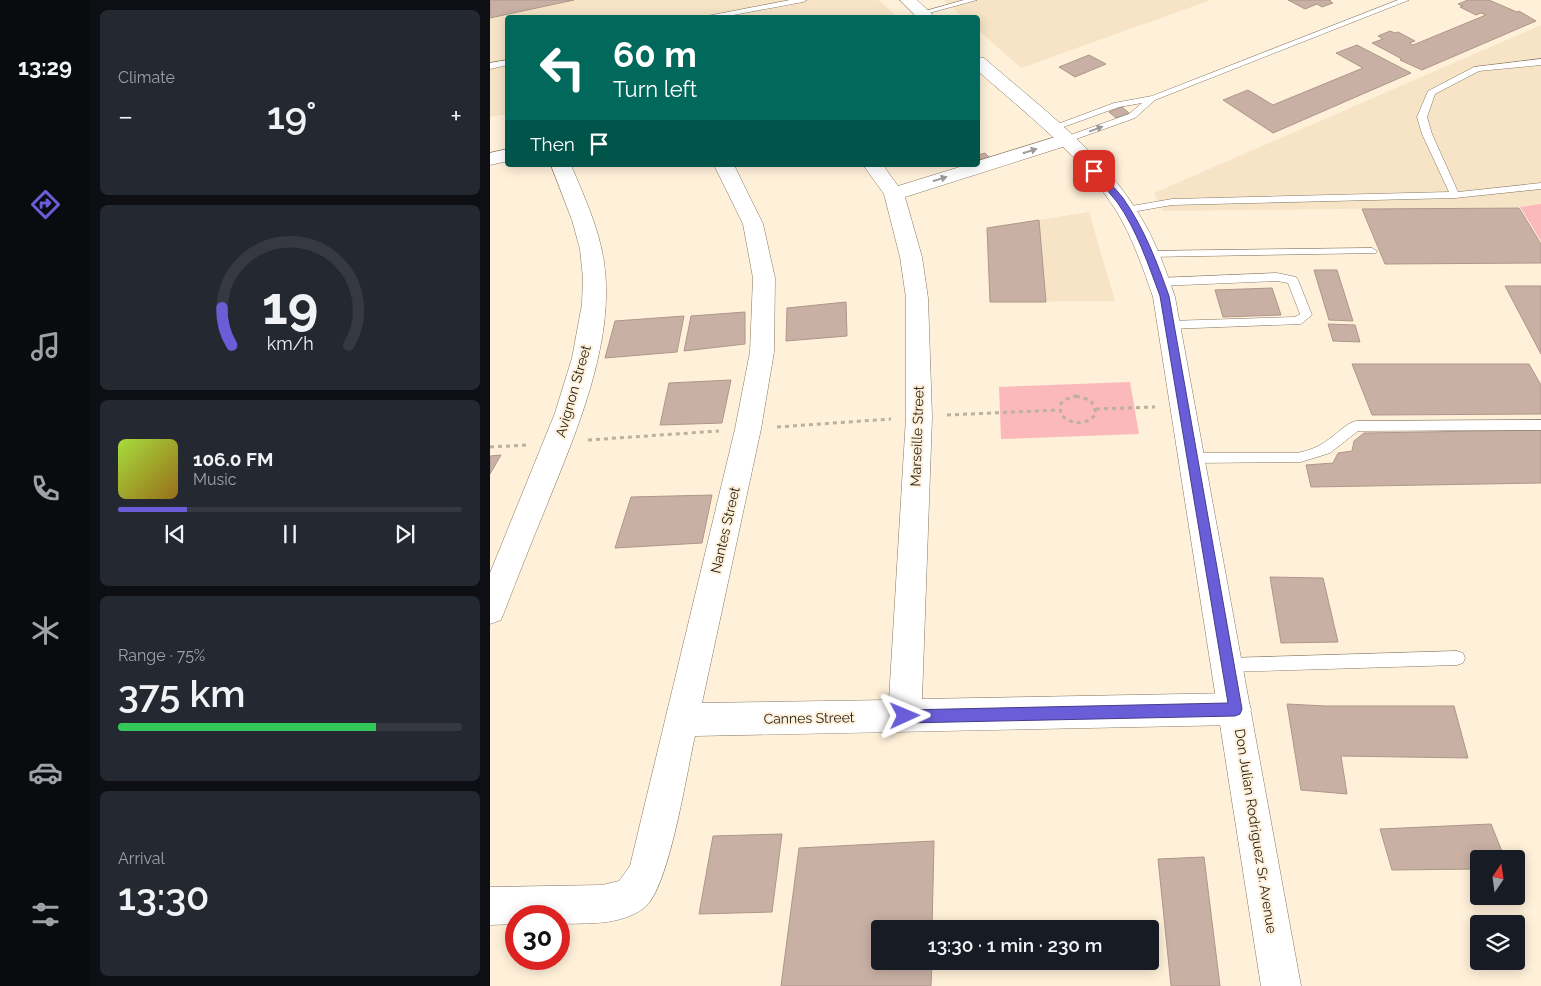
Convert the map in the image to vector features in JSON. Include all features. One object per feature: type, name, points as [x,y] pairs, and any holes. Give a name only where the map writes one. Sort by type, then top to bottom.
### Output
[{"type":"street","points":[[908,0],[925,15]]},
{"type":"street","name":"Don Julian Rodriguez Sr. Avenue","points":[[980,64],[1082,156],[1126,210],[1149,254],[1164,296],[1282,986]]},
{"type":"street","points":[[980,151],[1058,134]]},
{"type":"street","points":[[980,154],[1058,134]]},
{"type":"street","points":[[490,159],[505,156]]},
{"type":"street","name":"Avignon Street","points":[[490,610],[558,442],[579,379],[592,322],[594,277],[587,231],[562,167]]},
{"type":"street","name":"Nantes Street","points":[[490,906],[602,904],[617,902],[633,895],[648,867],[748,429],[762,352],[764,278],[753,224],[725,167]]},
{"type":"street","points":[[884,179],[924,167]]},
{"type":"street","points":[[884,179],[930,167]]},
{"type":"street","name":"Marseille Street","points":[[884,179],[911,258],[917,298],[919,417],[905,716]]},
{"type":"street","name":"Cannes Street","points":[[682,720],[1235,709]]},
{"type":"lane","points":[[718,15],[803,0]]},
{"type":"lane","points":[[925,15],[973,0]]},
{"type":"lane","points":[[1058,134],[1117,105],[1154,98],[1405,0]]},
{"type":"lane","points":[[1455,195],[1427,134],[1422,117],[1431,93],[1477,69],[1541,62]]},
{"type":"lane","points":[[490,66],[505,63]]},
{"type":"lane","points":[[1058,134],[1132,116],[1154,98]]},
{"type":"lane","points":[[1126,210],[1172,202],[1455,195],[1541,186]]},
{"type":"lane","points":[[1149,254],[1372,251]]},
{"type":"lane","points":[[1159,282],[1277,277],[1292,280],[1306,315],[1297,321],[1169,325]]},
{"type":"lane","points":[[1192,458],[1296,458],[1311,455],[1333,444],[1344,433],[1356,426],[1541,424]]},
{"type":"lane","points":[[1228,665],[1456,658]]},
{"type":"path","points":[[1076,396],[1089,399],[1096,409],[1096,414],[1092,419],[1079,424],[1065,420],[1059,410],[1064,400],[1076,396]]},
{"type":"path","points":[[1096,409],[1183,407]]},
{"type":"path","points":[[1009,411],[1059,410]]},
{"type":"shaded area","points":[[490,0],[879,0],[895,15],[505,15],[505,114],[490,117]]},
{"type":"shaded area","points":[[943,0],[1211,0],[1021,68],[980,32],[980,15],[961,15]]},
{"type":"shaded area","points":[[1541,25],[1541,241],[1520,207],[1163,211],[1154,193]]},
{"type":"shaded area","points":[[1541,204],[1541,241],[1520,207]]},
{"type":"shaded area","points":[[1089,212],[1115,301],[990,302],[987,228]]},
{"type":"shaded area","points":[[1130,382],[1139,434],[1001,439],[999,387]]},
{"type":"building","points":[[490,0],[574,0],[490,18]]},
{"type":"building","points":[[1288,0],[1331,0],[1329,1],[1333,3],[1322,7],[1317,4],[1305,9]]},
{"type":"building","points":[[1468,0],[1489,0],[1517,12],[1519,11],[1536,21],[1422,70],[1400,60],[1402,59],[1372,43],[1383,39],[1378,36],[1390,31],[1398,32],[1415,41],[1409,43],[1413,45],[1486,15],[1481,13],[1476,15],[1460,7],[1463,6],[1458,4]]},
{"type":"building","points":[[1357,45],[1411,73],[1273,133],[1223,100],[1248,90],[1273,105],[1363,68],[1336,53]]},
{"type":"building","points":[[1089,55],[1106,64],[1075,77],[1059,67]]},
{"type":"building","points":[[1122,107],[1129,113],[1116,118],[1109,112]]},
{"type":"building","points":[[985,153],[991,159],[980,162],[980,154]]},
{"type":"building","points":[[1519,208],[1541,244],[1541,263],[1385,264],[1362,209]]},
{"type":"building","points":[[1039,220],[1046,302],[990,302],[987,228]]},
{"type":"building","points":[[1314,270],[1337,270],[1353,321],[1329,320]]},
{"type":"building","points":[[1505,286],[1541,286],[1541,354]]},
{"type":"building","points":[[1272,288],[1281,315],[1223,317],[1215,290]]},
{"type":"building","points":[[846,302],[847,336],[786,341],[787,308]]},
{"type":"building","points":[[745,312],[745,344],[684,351],[691,316]]},
{"type":"building","points":[[684,316],[677,352],[605,358],[615,321]]},
{"type":"building","points":[[1328,324],[1355,325],[1360,342],[1333,341]]},
{"type":"building","points":[[1352,364],[1529,364],[1541,385],[1541,414],[1372,415]]},
{"type":"building","points":[[731,380],[722,423],[660,425],[669,383]]},
{"type":"building","points":[[1541,430],[1541,483],[1311,487],[1306,465],[1333,463],[1338,453],[1352,451],[1354,441],[1364,433]]},
{"type":"building","points":[[501,455],[490,474],[490,456]]},
{"type":"building","points":[[712,495],[702,543],[615,548],[631,497]]},
{"type":"building","points":[[1270,577],[1323,578],[1338,642],[1281,643]]},
{"type":"building","points":[[1287,704],[1325,706],[1454,706],[1468,758],[1341,756],[1347,794],[1301,790]]},
{"type":"building","points":[[1491,824],[1501,850],[1470,850],[1470,869],[1392,870],[1380,829]]},
{"type":"building","points":[[782,834],[772,912],[699,914],[713,836]]},
{"type":"building","points":[[934,841],[932,920],[871,920],[871,970],[932,970],[931,986],[781,986],[799,848]]},
{"type":"building","points":[[1204,857],[1220,986],[1171,986],[1158,859]]},
{"type":"route","points":[[905,716],[1235,709],[1164,296],[1149,254],[1129,215],[1119,199],[1094,171]]}]
